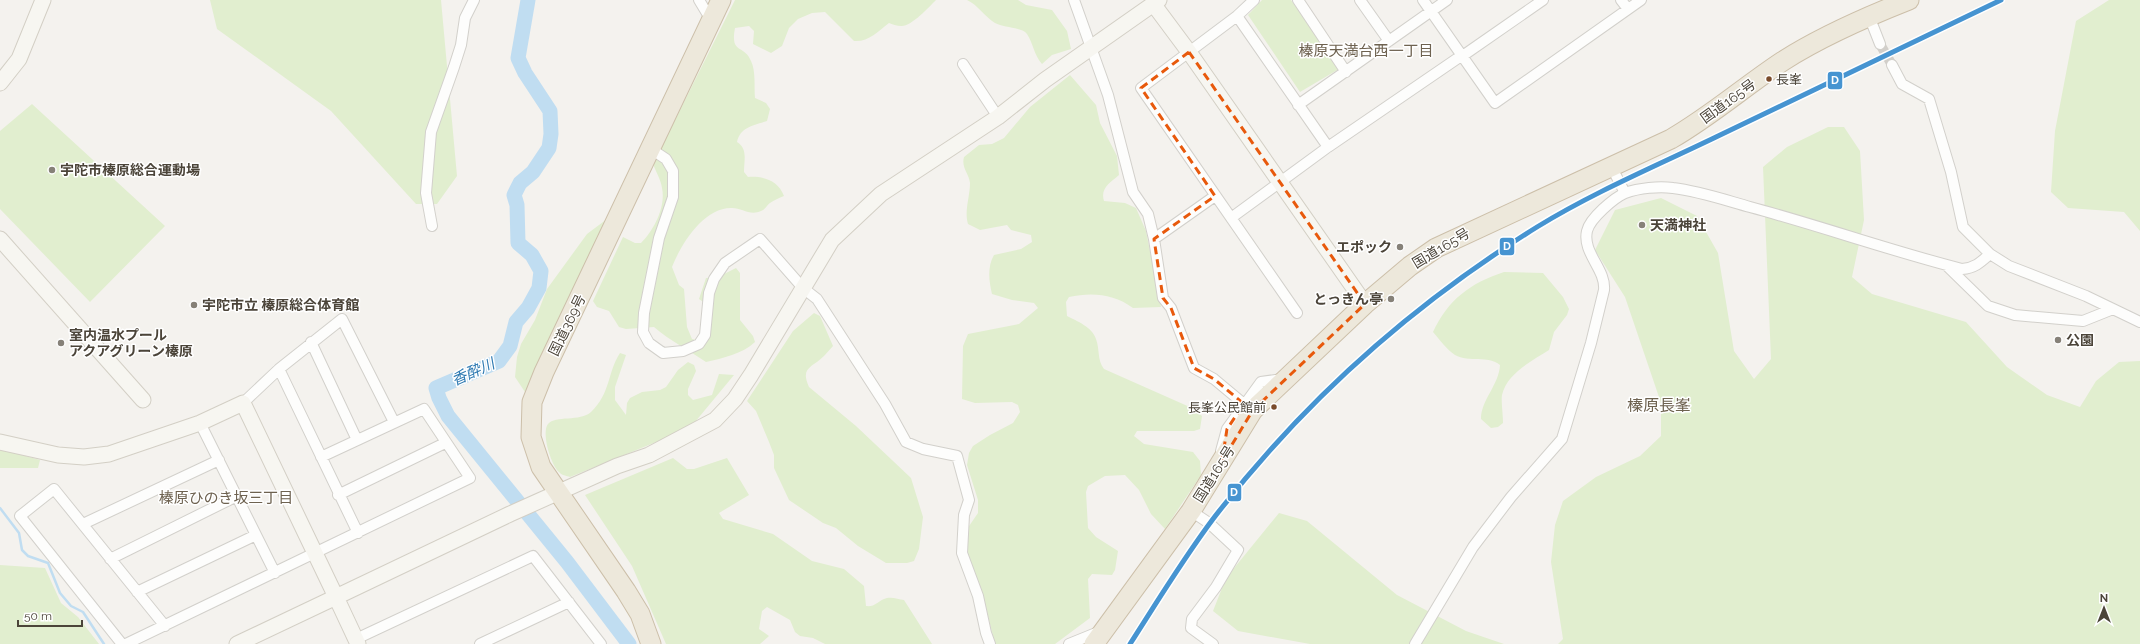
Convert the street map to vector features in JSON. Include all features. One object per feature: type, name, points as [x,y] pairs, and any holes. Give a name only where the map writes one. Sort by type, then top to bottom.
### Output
[{"type":"highway","name":"国道369号","points":[[651,644],[640,614],[608,563],[558,494],[541,467],[531,437],[532,402],[544,372],[721,0]]},
{"type":"highway","name":"国道165号","points":[[1098,637],[1191,511],[1253,410],[1365,304],[1410,266],[1436,248],[1677,136],[1701,122],[1783,61],[1820,40],[1900,1]]},
{"type":"street","points":[[0,83],[20,59],[43,0]]},
{"type":"street","points":[[432,226],[426,193],[431,132],[461,45],[465,18],[474,0]]},
{"type":"street","points":[[699,0],[711,20]]},
{"type":"street","points":[[1074,0],[1108,95],[1133,192],[1148,214],[1154,239],[1163,298],[1171,308],[1194,368],[1214,379],[1244,404]]},
{"type":"street","points":[[1254,0],[1237,16],[1141,88],[1297,313]]},
{"type":"street","points":[[1298,0],[1346,72]]},
{"type":"street","points":[[1360,0],[1389,41]]},
{"type":"street","points":[[1423,0],[1495,103],[1642,0]]},
{"type":"street","points":[[1298,105],[1447,0]]},
{"type":"street","points":[[1231,218],[1328,147],[1543,0]]},
{"type":"street","points":[[1621,0],[1628,9]]},
{"type":"street","points":[[237,644],[510,514],[558,494],[617,466],[649,455],[715,420],[735,399],[751,375],[832,240],[881,194],[998,117],[1090,48],[1156,2],[1189,52],[1365,304]]},
{"type":"street","points":[[1237,16],[1328,147]]},
{"type":"street","points":[[1870,16],[1880,44]]},
{"type":"street","points":[[963,64],[998,117]]},
{"type":"street","points":[[1892,65],[1902,84],[1929,99],[1951,172],[1963,227],[1990,254],[2010,266],[2086,296],[2140,322]]},
{"type":"street","points":[[651,149],[666,159],[673,171],[672,197],[659,238],[644,313],[643,332],[649,343],[663,352],[683,351],[699,344],[705,335],[709,293],[714,279],[725,263],[760,239],[803,288],[817,299],[885,404],[906,442],[923,449],[957,456],[969,500],[964,515],[962,553],[978,596],[986,633],[990,644]]},
{"type":"street","points":[[1612,166],[1624,194]]},
{"type":"street","points":[[1415,644],[1474,547],[1511,497],[1562,439],[1591,343],[1604,290],[1602,276],[1589,250],[1587,230],[1596,215],[1624,194],[1643,189],[1673,188],[1766,211],[1962,269],[1980,264],[1990,254]]},
{"type":"street","points":[[1154,239],[1216,196]]},
{"type":"street","points":[[0,239],[143,400]]},
{"type":"street","points":[[1946,265],[1988,306],[2014,315],[2083,321],[2114,309]]},
{"type":"street","points":[[0,442],[58,455],[84,456],[109,454],[200,423],[243,403],[279,369],[311,342],[342,319],[394,422]]},
{"type":"street","points":[[311,342],[357,440]]},
{"type":"street","points":[[279,369],[338,495],[358,533]]},
{"type":"street","points":[[1222,461],[1221,450],[1226,429],[1261,382],[1286,379]]},
{"type":"street","points":[[243,403],[357,642],[533,556],[601,644]]},
{"type":"street","points":[[126,644],[470,478],[445,443],[424,409],[321,457]]},
{"type":"street","points":[[200,423],[275,573]]},
{"type":"street","points":[[338,495],[445,443]]},
{"type":"street","points":[[83,524],[219,460]]},
{"type":"street","points":[[122,644],[20,516],[54,489],[165,626]]},
{"type":"street","points":[[110,558],[237,496]]},
{"type":"street","points":[[1191,511],[1209,523],[1238,550],[1216,587],[1192,619],[1191,628],[1213,644]]},
{"type":"street","points":[[137,592],[256,535]]},
{"type":"street","points":[[480,644],[569,602]]},
{"type":"street","points":[[1069,644],[1098,637]]},
{"type":"highlighted area","points":[[1189,52],[1365,304],[1253,410],[1222,461],[1227,429],[1244,404],[1214,379],[1194,368],[1171,308],[1163,298],[1154,239],[1215,196],[1141,88]]},
{"type":"green space","points":[[210,0],[441,0],[457,176],[437,204],[416,204],[331,111],[217,29]]},
{"type":"green space","points":[[735,0],[936,0],[920,16],[910,23],[901,26],[889,23],[873,36],[859,41],[854,41],[825,12],[812,13],[798,19],[789,28],[782,46],[771,53],[753,44],[754,31],[749,26],[735,28],[734,42],[738,48],[745,52],[753,65],[755,98],[766,103],[770,109],[767,121],[748,127],[739,137],[737,142],[743,148],[745,155],[744,172],[748,177],[764,178],[774,183],[778,186],[784,196],[773,201],[764,210],[753,213],[732,208],[722,209],[712,214],[695,228],[676,258],[672,267],[679,285],[684,289],[687,327],[692,339],[707,342],[712,308],[699,299],[706,278],[718,277],[736,268],[740,273],[740,320],[753,336],[755,342],[738,353],[706,362],[666,337],[654,327],[626,329],[619,327],[609,311],[597,307],[593,301],[623,237],[635,243],[641,243],[646,238],[658,218],[661,210],[663,195],[661,182],[653,164]]},
{"type":"green space","points":[[967,0],[1018,0],[1026,5],[1052,10],[1067,31],[1071,49],[1052,55],[1042,64],[1025,32],[995,23],[975,5]]},
{"type":"green space","points":[[1262,0],[1291,0],[1339,69],[1300,92],[1248,15]]},
{"type":"green space","points":[[2109,0],[2140,0],[2140,231],[2124,212],[2068,208],[2051,192],[2055,131],[2076,21]]},
{"type":"green space","points":[[1070,75],[1096,105],[1100,123],[1117,156],[1119,175],[1109,183],[1105,189],[1103,193],[1104,201],[1125,203],[1136,208],[1146,231],[1161,307],[1133,308],[1126,303],[1102,295],[1078,295],[1069,297],[1066,302],[1067,316],[1084,325],[1094,335],[1100,362],[1104,369],[1192,408],[1202,416],[1200,429],[1194,431],[1137,431],[1134,436],[1144,444],[1193,452],[1200,461],[1201,475],[1165,529],[1151,514],[1139,490],[1125,475],[1105,476],[1088,486],[1086,492],[1088,528],[1096,537],[1118,551],[1115,570],[1112,575],[1092,574],[1088,579],[1090,618],[1055,644],[995,644],[982,592],[967,554],[967,529],[978,513],[978,500],[967,465],[969,453],[973,446],[1013,423],[1020,412],[1018,405],[1012,402],[975,403],[962,399],[963,346],[968,334],[1019,324],[1038,308],[1034,303],[1012,300],[992,294],[989,279],[990,264],[994,255],[1021,249],[1032,242],[1031,235],[1011,230],[1007,225],[980,230],[968,224],[967,209],[970,183],[963,161],[964,157],[979,145],[992,144],[1004,138],[1030,107]]},
{"type":"green space","name":"宇陀市榛原総合運動場","points":[[32,104],[165,226],[90,302],[0,209],[0,131]]},
{"type":"green space","points":[[1828,127],[1844,127],[1860,151],[1864,220],[1852,277],[1872,294],[1966,322],[2007,367],[2047,395],[2080,407],[2096,381],[2119,362],[2140,361],[2140,644],[1558,644],[1563,639],[1551,562],[1555,525],[1563,501],[1596,477],[1640,456],[1661,436],[1661,403],[1625,297],[1595,250],[1615,210],[1661,198],[1697,216],[1718,253],[1734,351],[1754,379],[1771,359],[1763,167],[1787,147]]},
{"type":"green space","points":[[611,216],[525,392],[515,377],[517,357],[521,344],[535,320],[547,289],[587,234]]},
{"type":"green space","points":[[1504,272],[1543,273],[1563,297],[1569,309],[1567,315],[1554,332],[1549,350],[1521,368],[1509,380],[1502,395],[1503,423],[1498,427],[1491,428],[1481,419],[1482,412],[1497,379],[1500,365],[1490,360],[1466,359],[1455,355],[1433,332],[1446,311],[1461,294],[1492,276]]},
{"type":"green space","points":[[814,313],[820,316],[833,346],[820,360],[809,368],[806,375],[809,387],[856,426],[911,478],[923,517],[919,549],[914,561],[907,563],[886,563],[858,546],[836,528],[823,523],[789,500],[774,468],[774,455],[769,442],[756,411],[747,401],[793,331]]},
{"type":"green space","points":[[620,353],[626,355],[615,387],[615,400],[626,415],[627,403],[630,398],[642,392],[660,390],[666,387],[678,370],[688,362],[694,365],[696,371],[688,389],[688,395],[693,400],[712,395],[719,374],[734,375],[695,422],[666,438],[570,477],[563,475],[556,468],[550,456],[546,441],[546,428],[551,421],[581,417],[591,412],[602,398],[606,390],[616,360]]},
{"type":"green space","points":[[0,449],[40,460],[38,468],[0,468]]},
{"type":"green space","points":[[673,458],[687,469],[694,469],[727,458],[749,495],[719,513],[723,519],[773,534],[812,561],[844,569],[864,586],[866,606],[874,605],[886,598],[904,600],[932,644],[825,644],[813,638],[800,636],[795,632],[790,620],[767,607],[762,611],[759,629],[769,636],[760,644],[666,644],[632,566],[585,495]]},
{"type":"green space","points":[[1279,513],[1307,521],[1397,595],[1466,631],[1504,644],[1310,644],[1238,631],[1213,611],[1226,578]]},
{"type":"green space","points":[[0,565],[45,568],[61,603],[78,617],[99,644],[0,644]]},
{"type":"waterway","name":"香酔川","points":[[528,0],[518,58],[525,73],[550,111],[551,134],[549,148],[533,172],[520,183],[514,195],[517,205],[518,243],[532,255],[541,271],[539,288],[528,308],[516,322],[510,346],[499,361],[436,388],[448,416],[567,562],[629,644]]},
{"type":"waterway","points":[[0,508],[19,533],[22,550],[28,556],[48,563],[60,593],[71,606],[83,612],[104,644]]},
{"type":"tunnel","points":[[1880,44],[1892,65]]},
{"type":"transit line","name":"D","points":[[1130,644],[1202,534],[1247,476],[1322,396],[1362,358],[1403,323],[1447,289],[1491,257],[1537,227],[1581,202],[2001,0]]},
{"type":"place","name":"長峯","points":[[1769,79]]},
{"type":"place","name":"宇陀市榛原総合運動場","points":[[52,170]]},
{"type":"place","name":"天満神社","points":[[1642,225]]},
{"type":"place","name":"エポック","points":[[1400,247]]},
{"type":"place","name":"とっきん亭","points":[[1391,299]]},
{"type":"place","name":"宇陀市立 榛原総合体育館","points":[[194,305]]},
{"type":"place","name":"公園","points":[[2058,340]]},
{"type":"place","name":"室内温水プール アクアグリーン榛原","points":[[61,343]]},
{"type":"place","name":"長峯公民館前","points":[[1274,407]]},
{"type":"district","name":"榛原天満台西一丁目","points":[[1366,51]]},
{"type":"district","name":"榛原長峯","points":[[1659,405]]},
{"type":"district","name":"榛原ひのき坂三丁目","points":[[226,498]]}]
